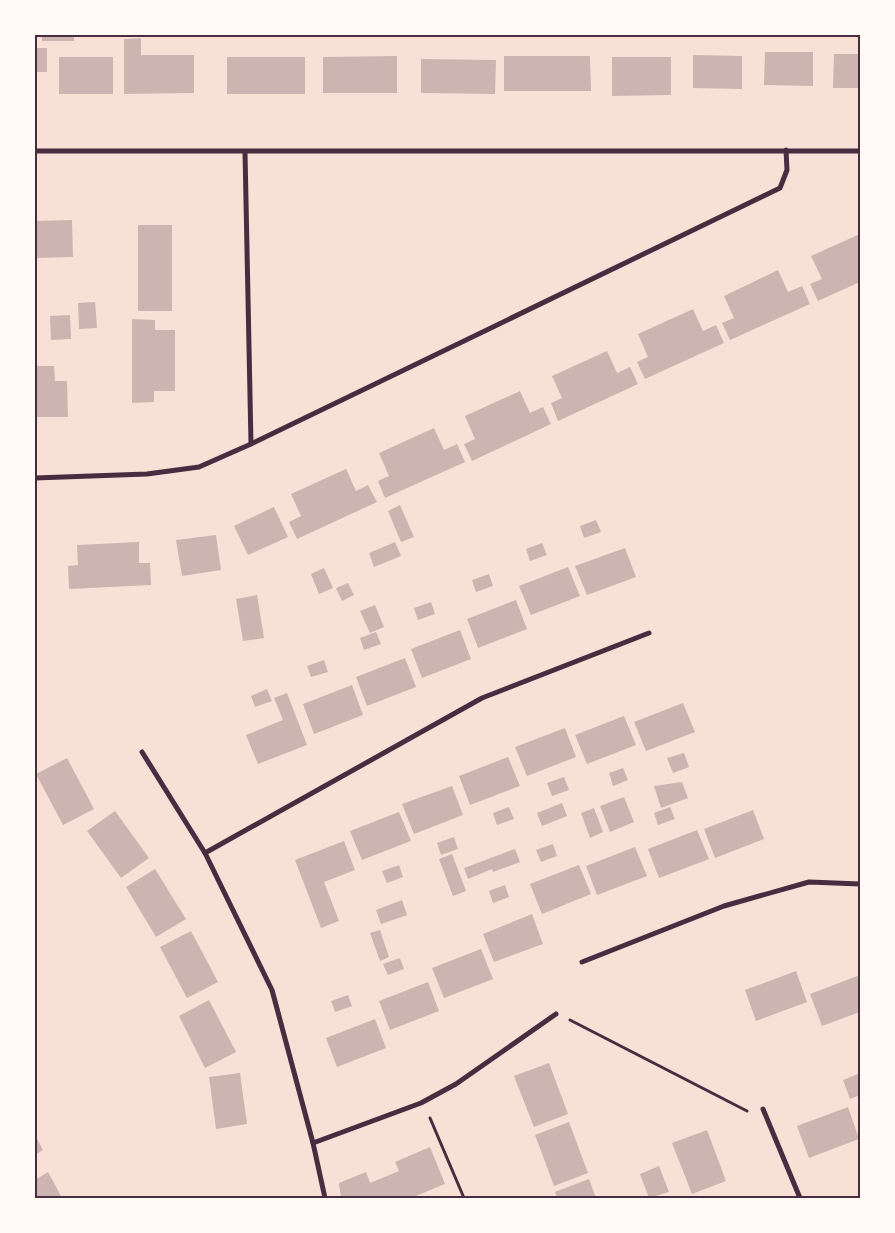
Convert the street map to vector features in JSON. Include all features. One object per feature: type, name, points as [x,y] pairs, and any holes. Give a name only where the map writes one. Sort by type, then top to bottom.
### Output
[{"type":"street","points":[[35,478],[147,474],[199,467],[251,444],[780,188],[787,170],[786,150]]},
{"type":"street","points":[[35,151],[860,151]]},
{"type":"street","points":[[245,152],[251,444]]},
{"type":"street","points":[[205,853],[482,698],[649,633]]},
{"type":"street","points":[[142,752],[205,853],[272,990],[313,1143],[325,1198]]},
{"type":"street","points":[[582,962],[724,906],[809,882],[860,884]]},
{"type":"street","points":[[313,1143],[421,1102],[456,1084],[556,1014]]},
{"type":"street","points":[[764,1109],[800,1198]]},
{"type":"path","points":[[556,1014],[769,1123]]},
{"type":"path","points":[[421,1102],[438,1133],[464,1198]]},
{"type":"building","points":[[42,35],[74,35],[74,41],[42,41]]},
{"type":"building","points":[[141,38],[141,55],[194,55],[194,93],[124,94],[124,39]]},
{"type":"building","points":[[35,48],[47,48],[47,72],[35,72]]},
{"type":"building","points":[[765,52],[813,52],[813,86],[764,85]]},
{"type":"building","points":[[834,54],[860,54],[860,88],[833,88]]},
{"type":"building","points":[[693,55],[742,56],[742,89],[693,88]]},
{"type":"building","points":[[397,56],[397,93],[323,93],[323,57]]},
{"type":"building","points":[[504,56],[590,56],[591,91],[504,91]]},
{"type":"building","points":[[59,57],[113,57],[113,94],[59,94]]},
{"type":"building","points":[[227,57],[305,57],[305,94],[227,94]]},
{"type":"building","points":[[612,57],[671,57],[671,95],[612,96]]},
{"type":"building","points":[[421,59],[496,60],[495,94],[421,93]]},
{"type":"building","points":[[72,220],[73,257],[35,258],[35,221]]},
{"type":"building","points":[[138,225],[172,225],[172,311],[138,311]]},
{"type":"building","points":[[860,234],[860,282],[818,301],[810,284],[822,279],[811,256]]},
{"type":"building","points":[[778,270],[788,292],[802,286],[810,304],[730,340],[722,323],[734,318],[724,296]]},
{"type":"building","points":[[95,302],[97,328],[79,329],[78,303]]},
{"type":"building","points":[[693,309],[703,331],[716,325],[724,343],[645,379],[637,362],[648,357],[638,334]]},
{"type":"building","points":[[70,315],[71,339],[51,340],[50,316]]},
{"type":"building","points":[[132,319],[155,320],[155,330],[175,330],[175,391],[154,391],[154,402],[132,403]]},
{"type":"building","points":[[607,351],[617,373],[630,367],[638,384],[558,421],[551,403],[562,398],[552,376]]},
{"type":"building","points":[[35,366],[54,366],[55,381],[67,381],[68,417],[35,417]]},
{"type":"building","points":[[520,391],[530,413],[543,407],[551,424],[472,461],[464,444],[475,439],[465,416]]},
{"type":"building","points":[[434,428],[444,450],[457,444],[465,462],[385,498],[378,481],[389,476],[379,453]]},
{"type":"building","points":[[346,469],[356,491],[368,485],[377,502],[297,539],[289,522],[301,516],[291,494]]},
{"type":"building","points":[[400,505],[414,537],[401,542],[388,511]]},
{"type":"building","points":[[274,507],[288,537],[248,555],[234,526]]},
{"type":"building","points":[[596,520],[601,532],[584,538],[580,526]]},
{"type":"building","points":[[216,535],[221,570],[182,576],[176,540]]},
{"type":"building","points":[[139,542],[139,563],[150,563],[151,585],[69,589],[68,566],[78,565],[77,545]]},
{"type":"building","points":[[395,542],[401,556],[374,567],[369,553]]},
{"type":"building","points":[[542,543],[547,555],[530,561],[526,549]]},
{"type":"building","points":[[625,548],[636,577],[587,595],[575,566]]},
{"type":"building","points":[[568,567],[580,596],[531,615],[519,586]]},
{"type":"building","points":[[324,568],[333,588],[319,594],[311,574]]},
{"type":"building","points":[[489,574],[493,586],[476,592],[472,580]]},
{"type":"building","points":[[348,583],[354,595],[342,601],[336,588]]},
{"type":"building","points":[[257,595],[264,638],[243,641],[236,599]]},
{"type":"building","points":[[516,600],[527,629],[478,648],[467,619]]},
{"type":"building","points":[[431,602],[435,614],[418,620],[414,608]]},
{"type":"building","points":[[375,605],[384,627],[370,633],[360,611]]},
{"type":"building","points":[[460,630],[471,659],[422,678],[411,649]]},
{"type":"building","points":[[376,632],[381,644],[364,650],[360,638]]},
{"type":"building","points":[[405,658],[416,687],[367,706],[356,677]]},
{"type":"building","points":[[324,660],[328,672],[311,677],[307,666]]},
{"type":"building","points":[[352,685],[363,715],[314,734],[303,704]]},
{"type":"building","points":[[267,689],[272,701],[255,707],[251,696]]},
{"type":"building","points":[[287,693],[307,745],[258,764],[246,735],[283,720],[274,698]]},
{"type":"building","points":[[683,703],[695,732],[646,751],[634,722]]},
{"type":"building","points":[[624,716],[636,745],[587,764],[575,735]]},
{"type":"building","points":[[565,728],[576,757],[527,776],[515,747]]},
{"type":"building","points":[[684,753],[689,767],[673,773],[667,758]]},
{"type":"building","points":[[508,757],[520,786],[470,805],[459,776]]},
{"type":"building","points":[[67,758],[94,809],[63,825],[36,774]]},
{"type":"building","points":[[623,768],[628,780],[613,786],[609,773]]},
{"type":"building","points":[[564,777],[569,790],[552,796],[547,783]]},
{"type":"building","points":[[682,782],[688,798],[661,808],[654,786]]},
{"type":"building","points":[[452,786],[463,815],[414,834],[402,804]]},
{"type":"building","points":[[624,797],[634,822],[610,832],[600,806]]},
{"type":"building","points":[[562,803],[567,816],[542,826],[537,813]]},
{"type":"building","points":[[509,807],[514,819],[497,825],[493,813]]},
{"type":"building","points":[[670,807],[675,819],[658,825],[654,813]]},
{"type":"building","points":[[594,808],[603,832],[590,838],[581,813]]},
{"type":"building","points":[[753,810],[764,839],[715,858],[704,829]]},
{"type":"building","points":[[115,811],[149,858],[121,878],[87,831]]},
{"type":"building","points":[[399,812],[411,841],[362,860],[350,831]]},
{"type":"building","points":[[697,830],[709,859],[659,878],[648,849]]},
{"type":"building","points":[[454,837],[458,849],[441,855],[437,843]]},
{"type":"building","points":[[344,841],[355,870],[324,882],[339,921],[321,928],[295,860]]},
{"type":"building","points":[[553,844],[557,856],[541,862],[536,850]]},
{"type":"building","points":[[635,847],[647,876],[597,895],[586,866]]},
{"type":"building","points":[[515,849],[520,862],[493,872],[492,869],[468,879],[464,868]]},
{"type":"building","points":[[452,854],[466,891],[453,896],[439,859]]},
{"type":"building","points":[[399,865],[403,877],[387,883],[382,871]]},
{"type":"building","points":[[579,865],[591,894],[542,914],[530,884]]},
{"type":"building","points":[[155,869],[186,919],[156,937],[126,887]]},
{"type":"building","points":[[505,885],[509,897],[493,903],[489,891]]},
{"type":"building","points":[[402,900],[407,915],[381,924],[376,910]]},
{"type":"building","points":[[532,914],[543,944],[494,962],[483,934]]},
{"type":"building","points":[[380,930],[389,957],[380,961],[370,933]]},
{"type":"building","points":[[191,931],[218,982],[187,998],[160,947]]},
{"type":"building","points":[[481,949],[493,979],[444,998],[432,968]]},
{"type":"building","points":[[400,958],[404,969],[388,975],[383,964]]},
{"type":"building","points":[[796,971],[807,1002],[756,1021],[745,990]]},
{"type":"building","points":[[860,975],[860,1012],[822,1026],[810,994]]},
{"type":"building","points":[[428,982],[439,1011],[390,1030],[379,1001]]},
{"type":"building","points":[[348,995],[352,1006],[335,1012],[331,1001]]},
{"type":"building","points":[[209,1000],[236,1052],[205,1068],[179,1016]]},
{"type":"building","points":[[375,1019],[386,1048],[337,1067],[326,1038]]},
{"type":"building","points":[[549,1063],[568,1114],[534,1127],[514,1076]]},
{"type":"building","points":[[240,1073],[247,1124],[216,1129],[209,1077]]},
{"type":"building","points":[[860,1073],[860,1095],[850,1099],[843,1080]]},
{"type":"building","points":[[848,1107],[859,1139],[809,1158],[797,1126]]},
{"type":"building","points":[[569,1122],[588,1173],[554,1186],[535,1135]]},
{"type":"building","points":[[707,1130],[726,1181],[692,1194],[672,1143]]},
{"type":"building","points":[[35,1135],[43,1150],[35,1155]]},
{"type":"building","points":[[430,1147],[445,1184],[411,1198],[341,1198],[339,1183],[366,1172],[370,1183],[399,1171],[395,1162]]},
{"type":"building","points":[[659,1166],[669,1192],[649,1198],[640,1174]]},
{"type":"building","points":[[48,1172],[62,1198],[35,1198],[35,1180]]},
{"type":"building","points":[[589,1179],[596,1198],[557,1198],[555,1192]]}]
